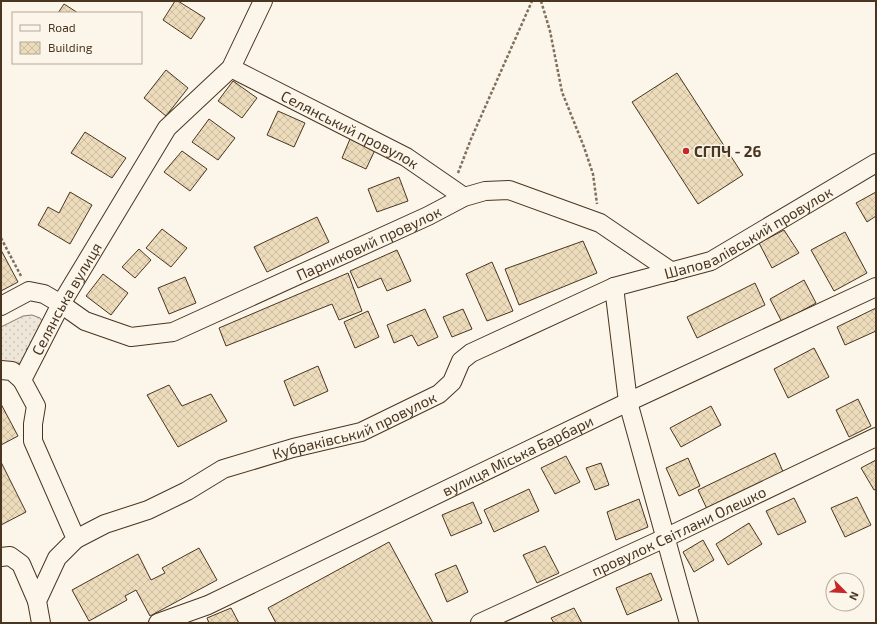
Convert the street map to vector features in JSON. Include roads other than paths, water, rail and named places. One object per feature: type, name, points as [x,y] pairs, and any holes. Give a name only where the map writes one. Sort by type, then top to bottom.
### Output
[{"type":"street","name":"Селянська вулиця","points":[[22,380],[61,304],[167,128],[231,68],[263,1]]},
{"type":"street","name":"Селянський провулок","points":[[231,68],[406,157],[459,193]]},
{"type":"street","name":"Шаповалівський провулок","points":[[614,288],[711,261],[876,163]]},
{"type":"street","name":"Парниковий провулок","points":[[1,306],[29,291],[44,294],[85,321],[131,337],[173,332],[420,219],[459,193],[485,191],[509,190],[600,223],[672,272]]},
{"type":"street","name":"вулиця Міська Барбари","points":[[158,623],[208,605],[628,402],[876,287]]},
{"type":"street","points":[[614,288],[628,402],[689,623]]},
{"type":"street","name":"Кубраківський провулок","points":[[76,538],[105,524],[148,510],[187,491],[223,470],[293,448],[361,432],[440,394],[452,382],[461,361],[471,353],[614,288]]},
{"type":"street","points":[[1,370],[12,372],[22,380],[36,406],[33,424],[33,441],[76,538],[57,558],[37,601]]},
{"type":"street","name":"провулок Світлани Олешко","points":[[480,623],[665,538],[876,437]]},
{"type":"street","points":[[1,557],[10,556],[21,564],[37,601],[41,623]]},
{"type":"place","name":"СГПЧ - 26","points":[[686,151]]}]
